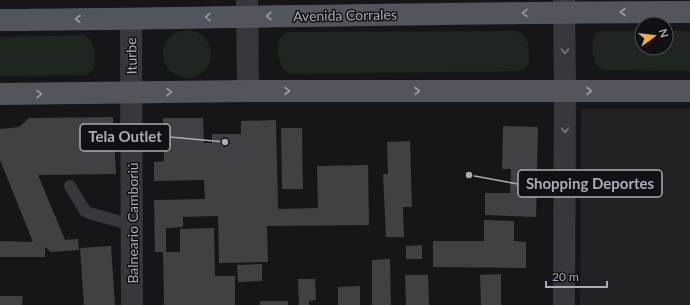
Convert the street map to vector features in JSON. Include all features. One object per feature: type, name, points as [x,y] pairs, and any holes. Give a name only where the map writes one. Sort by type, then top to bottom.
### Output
[{"type":"main road","name":"Avenida Corrales","points":[[0,20],[130,19],[247,8],[564,6],[690,12]]},
{"type":"main road","points":[[0,94],[248,91],[690,91]]},
{"type":"street","points":[[564,6],[564,305]]},
{"type":"street","points":[[247,8],[248,91]]},
{"type":"street","name":"Iturbe","points":[[130,19],[131,93]]},
{"type":"street","name":"Balneario Camboriú","points":[[131,93],[132,305]]},
{"type":"lane","points":[[70,186],[85,211],[132,225]]},
{"type":"shaded area","points":[[187,30],[196,32],[204,37],[209,45],[211,54],[209,63],[204,71],[196,76],[187,78],[178,76],[170,71],[165,63],[163,54],[165,45],[170,37],[178,32]]},
{"type":"shaded area","points":[[518,31],[524,35],[528,43],[529,62],[525,68],[520,71],[289,74],[282,67],[278,53],[280,39],[286,32]]},
{"type":"shaded area","points":[[600,31],[634,31],[634,56],[674,56],[674,31],[690,31],[690,71],[602,70],[596,64],[593,55],[592,44],[594,35]]},
{"type":"shaded area","points":[[85,35],[91,41],[95,51],[95,64],[92,71],[87,75],[0,76],[0,37]]},
{"type":"shaded area","points":[[581,109],[690,109],[690,305],[580,305]]},
{"type":"building","points":[[113,117],[116,174],[38,175],[65,240],[78,239],[79,250],[51,252],[45,247],[45,257],[0,257],[0,241],[33,242],[0,160],[0,129],[19,127],[29,118]]},
{"type":"building","points":[[163,118],[203,118],[204,143],[212,143],[212,134],[241,134],[241,121],[276,120],[278,209],[318,208],[317,166],[368,165],[369,225],[267,226],[268,262],[219,263],[218,216],[183,217],[183,227],[166,228],[166,252],[180,252],[180,229],[214,228],[215,276],[235,276],[235,305],[164,305],[163,252],[155,252],[154,200],[205,199],[204,180],[154,181],[154,162],[164,161]]},
{"type":"building","points":[[503,126],[538,127],[536,217],[485,215],[485,193],[510,193],[511,169],[502,169]]},
{"type":"building","points":[[281,128],[302,128],[303,189],[282,189]]},
{"type":"building","points":[[410,141],[412,207],[403,207],[404,237],[386,237],[383,174],[388,174],[387,142]]},
{"type":"building","points":[[484,220],[514,221],[514,241],[526,242],[526,268],[433,267],[433,241],[484,241]]},
{"type":"building","points":[[422,245],[422,259],[406,259],[406,246]]},
{"type":"building","points":[[111,246],[115,305],[84,305],[80,248]]},
{"type":"building","points":[[390,259],[391,305],[372,305],[372,260]]},
{"type":"building","points":[[262,264],[262,281],[238,282],[237,265]]},
{"type":"building","points":[[501,274],[501,305],[481,305],[480,275]]},
{"type":"building","points":[[405,275],[428,275],[429,305],[406,305]]},
{"type":"building","points":[[298,279],[315,279],[316,300],[309,301],[309,305],[299,305]]},
{"type":"building","points":[[360,286],[360,305],[338,305],[338,287]]},
{"type":"building","points":[[0,296],[23,296],[22,305],[0,305]]},
{"type":"building","points":[[260,301],[288,301],[288,305],[260,305]]},
{"type":"place","name":"Tela Outlet","points":[[225,142]]},
{"type":"place","name":"Shopping Deportes","points":[[469,175]]}]
